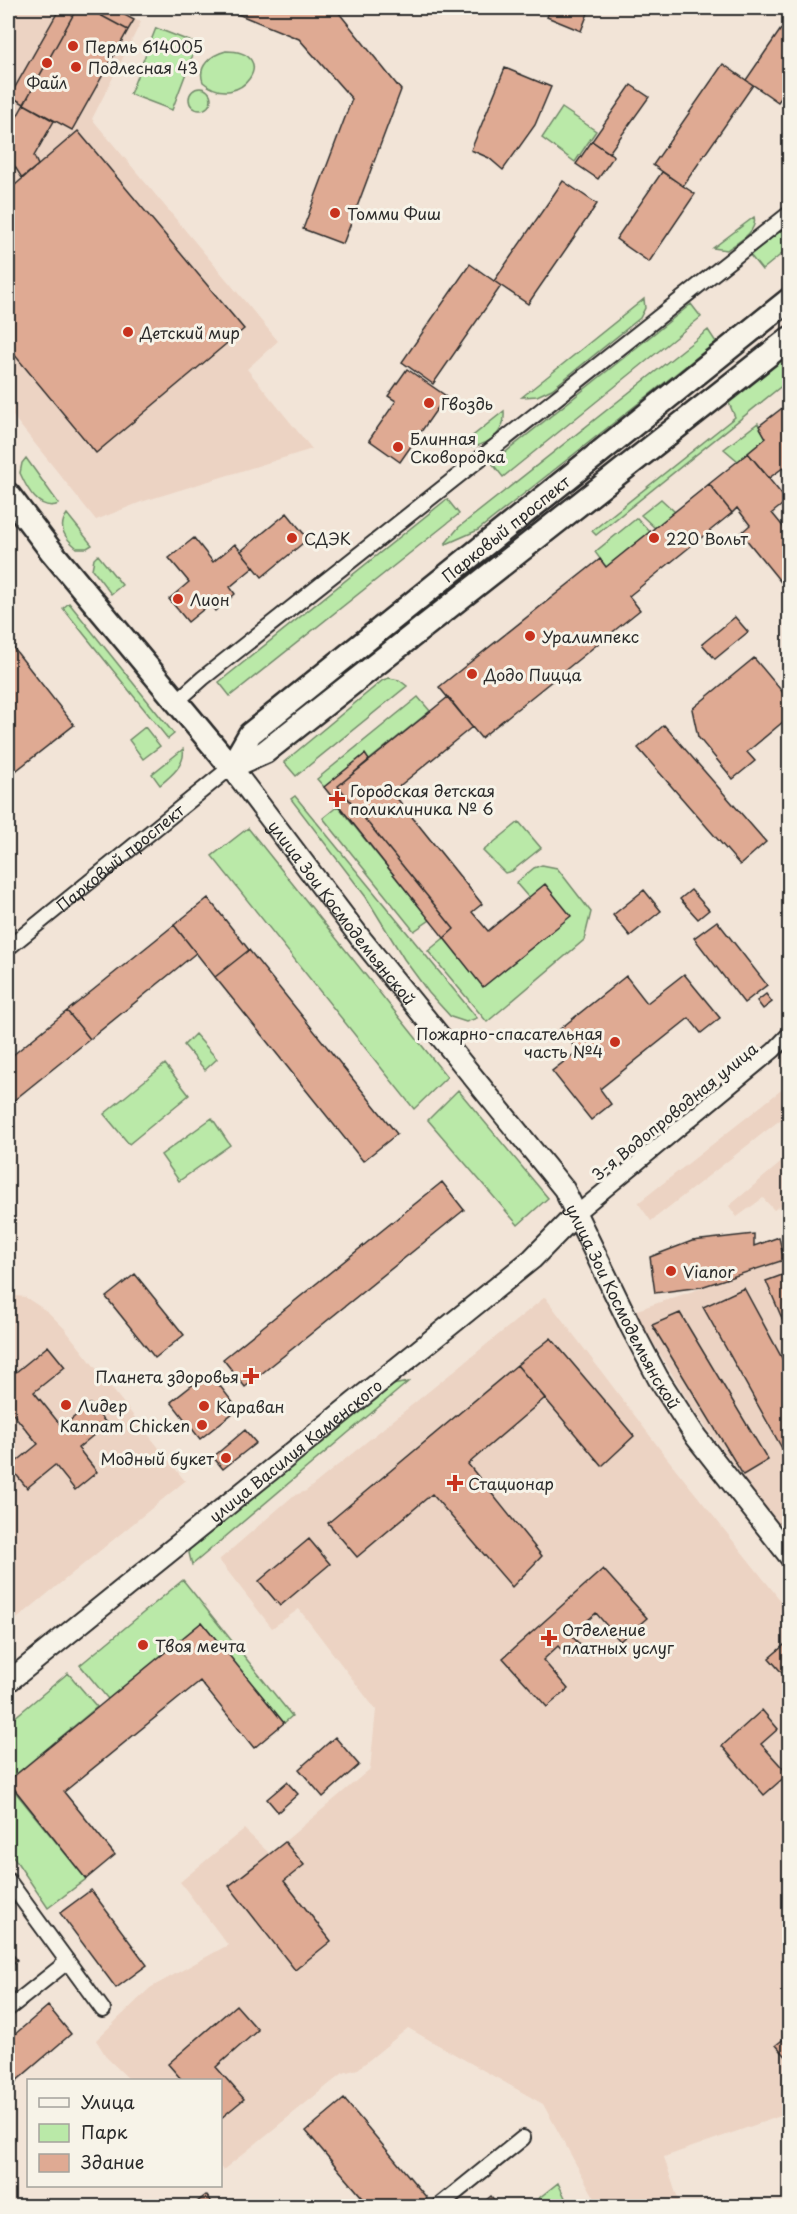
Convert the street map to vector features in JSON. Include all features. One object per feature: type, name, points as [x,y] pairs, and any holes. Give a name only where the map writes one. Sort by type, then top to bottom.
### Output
[{"type":"main road","name":"Парковый проспект","points":[[231,767],[250,734],[789,299]]},
{"type":"main road","name":"Парковый проспект","points":[[231,767],[265,752],[789,338]]},
{"type":"main road","name":"улица Зои Космодемьянской","points":[[8,494],[52,552],[231,767],[362,940],[564,1189],[658,1378],[696,1437],[789,1557]]},
{"type":"main road","name":"улица Василия Каменского","points":[[8,1682],[532,1260],[577,1213]]},
{"type":"street","points":[[176,702],[213,670],[789,213]]},
{"type":"street","name":"Парковый проспект","points":[[8,948],[231,767]]},
{"type":"street","name":"3-я Водопроводная улица","points":[[577,1213],[774,1050],[789,1033]]},
{"type":"street","points":[[8,1880],[103,2010]]},
{"type":"street","points":[[8,2009],[67,1962]]},
{"type":"street","points":[[439,2206],[523,2138]]},
{"type":"shaded area","points":[[8,8],[116,8],[141,22],[92,119],[278,341],[247,369],[312,449],[141,502],[96,520],[8,410]]},
{"type":"shaded area","points":[[789,1084],[789,1113],[651,1221],[638,1203]]},
{"type":"shaded area","points":[[789,1156],[789,1199],[774,1210],[763,1198],[737,1217],[729,1206]]},
{"type":"shaded area","points":[[784,1260],[790,1272],[789,1540],[693,1409],[634,1311]]},
{"type":"shaded area","name":"Лидер","points":[[8,1295],[25,1297],[48,1312],[64,1328],[185,1481],[13,1622],[8,1616]]},
{"type":"shaded area","points":[[545,1297],[663,1453],[789,1611],[789,2113],[664,2157],[680,2206],[599,2206],[543,2104],[408,2028],[358,2069],[343,2073],[223,2170],[222,2079],[129,2079],[107,2058],[96,2040],[150,1988],[228,1945],[180,1882],[244,1829],[270,1854],[370,1769],[376,1710],[299,1609],[272,1628],[219,1560],[293,1496],[306,1491]]},
{"type":"green space","points":[[156,28],[197,44],[172,110],[130,94]]},
{"type":"green space","points":[[226,51],[243,54],[251,60],[253,69],[249,78],[241,86],[230,91],[217,90],[203,82],[202,76],[207,62],[215,55]]},
{"type":"green space","points":[[200,88],[208,91],[211,99],[208,107],[200,110],[192,107],[189,99],[192,91]]},
{"type":"green space","points":[[562,108],[596,131],[575,162],[542,138]]},
{"type":"green space","points":[[754,217],[753,227],[741,240],[727,250],[713,248]]},
{"type":"green space","points":[[789,224],[789,248],[762,270],[750,255]]},
{"type":"green space","points":[[644,299],[645,308],[640,318],[552,389],[537,396],[522,397]]},
{"type":"green space","points":[[691,304],[701,317],[503,477],[492,463]]},
{"type":"green space","points":[[708,330],[716,342],[478,530],[444,545],[459,527]]},
{"type":"green space","points":[[789,355],[789,380],[596,535],[592,531],[735,417],[729,403]]},
{"type":"green space","points":[[504,411],[501,428],[491,440],[476,446],[459,447]]},
{"type":"green space","points":[[758,423],[766,438],[738,461],[724,449]]},
{"type":"green space","points":[[26,458],[59,504],[45,505],[30,492],[20,473],[22,463]]},
{"type":"green space","points":[[447,499],[459,514],[230,696],[219,682]]},
{"type":"green space","points":[[661,499],[675,512],[655,528],[641,515]]},
{"type":"green space","points":[[67,514],[92,545],[87,548],[77,548],[69,540],[63,528]]},
{"type":"green space","points":[[637,518],[650,532],[606,567],[595,552]]},
{"type":"green space","points":[[98,555],[122,585],[111,594],[92,569],[94,559]]},
{"type":"green space","points":[[69,603],[174,734],[168,739],[63,608]]},
{"type":"green space","points":[[389,678],[399,680],[407,686],[296,776],[284,762],[383,680]]},
{"type":"green space","points":[[418,697],[430,711],[369,760],[364,755],[324,787],[317,779]]},
{"type":"green space","points":[[145,727],[160,746],[143,759],[129,740]]},
{"type":"green space","points":[[183,749],[180,765],[160,785],[152,774]]},
{"type":"green space","points":[[295,796],[477,1018],[466,1022],[451,1017],[429,993],[404,959],[366,897],[291,799]]},
{"type":"green space","points":[[338,806],[430,920],[414,931],[323,818]]},
{"type":"green space","points":[[519,822],[541,848],[512,871],[505,873],[483,851]]},
{"type":"green space","points":[[248,828],[447,1077],[414,1109],[212,856]]},
{"type":"green space","points":[[542,865],[557,868],[591,912],[584,940],[487,1022],[428,951],[444,938],[483,986],[570,916],[546,885],[529,898],[516,883],[534,868]]},
{"type":"green space","points":[[195,1034],[217,1059],[205,1070],[184,1045]]},
{"type":"green space","points":[[165,1064],[189,1095],[129,1144],[104,1114]]},
{"type":"green space","points":[[458,1090],[548,1198],[518,1225],[428,1120]]},
{"type":"green space","points":[[212,1118],[230,1145],[179,1181],[161,1155]]},
{"type":"green space","points":[[408,1382],[192,1565],[190,1546],[387,1386]]},
{"type":"green space","points":[[183,1580],[292,1716],[284,1723],[202,1622],[108,1699],[80,1665]]},
{"type":"green space","points":[[68,1673],[97,1707],[8,1781],[8,1723]]},
{"type":"green space","points":[[8,1783],[86,1879],[48,1908],[8,1849]]},
{"type":"green space","points":[[558,2183],[569,2206],[529,2206]]},
{"type":"building","points":[[60,8],[77,8],[24,104],[10,96]]},
{"type":"building","name":"Подлесная 43","points":[[77,8],[87,8],[128,30],[72,130],[24,104]]},
{"type":"building","points":[[87,8],[112,8],[134,20],[128,30]]},
{"type":"building","points":[[223,8],[335,8],[401,90],[343,244],[303,229],[352,99],[299,39]]},
{"type":"building","points":[[551,8],[590,8],[581,31],[547,17]]},
{"type":"building","points":[[790,16],[790,86],[778,102],[746,80]]},
{"type":"building","points":[[723,64],[753,85],[683,186],[653,165]]},
{"type":"building","points":[[505,68],[551,87],[535,125],[503,170],[489,158],[471,150]]},
{"type":"building","points":[[631,85],[649,97],[609,153],[592,141]]},
{"type":"building","points":[[24,104],[54,121],[34,156],[38,165],[22,178],[8,156],[8,133]]},
{"type":"building","points":[[78,131],[244,329],[96,453],[8,347],[8,191]]},
{"type":"building","points":[[592,141],[614,156],[598,179],[576,164]]},
{"type":"building","points":[[662,172],[695,194],[649,262],[616,239]]},
{"type":"building","points":[[563,181],[597,204],[528,304],[494,281]]},
{"type":"building","points":[[470,264],[501,286],[433,384],[402,362]]},
{"type":"building","points":[[407,369],[446,396],[400,462],[369,440],[396,401],[388,396]]},
{"type":"building","points":[[790,402],[790,468],[787,465],[769,478],[748,453],[766,438],[759,426]]},
{"type":"building","points":[[748,453],[787,501],[772,513],[790,535],[790,582],[784,586],[741,533],[750,525],[737,508],[732,513],[709,484]]},
{"type":"building","points":[[709,484],[732,513],[629,596],[640,610],[481,738],[439,687],[600,559],[606,567]]},
{"type":"building","points":[[287,513],[308,539],[262,577],[241,551]]},
{"type":"building","points":[[194,538],[213,562],[235,544],[254,567],[230,587],[235,594],[225,603],[215,611],[210,604],[188,622],[169,599],[189,582],[169,558]]},
{"type":"building","points":[[735,617],[748,632],[715,659],[702,644]]},
{"type":"building","points":[[8,641],[74,725],[8,777]]},
{"type":"building","points":[[754,658],[790,701],[790,716],[747,752],[755,761],[733,779],[698,737],[692,709]]},
{"type":"building","points":[[448,697],[472,727],[392,792],[482,904],[472,912],[488,931],[545,884],[571,916],[483,987],[444,938],[454,929],[338,786]]},
{"type":"building","points":[[664,725],[766,842],[740,865],[638,748]]},
{"type":"building","points":[[365,754],[369,760],[338,786],[454,929],[444,938],[324,787]]},
{"type":"building","points":[[644,890],[661,911],[630,936],[613,915]]},
{"type":"building","points":[[691,890],[709,910],[698,919],[680,899]]},
{"type":"building","points":[[208,898],[249,950],[215,977],[174,925]]},
{"type":"building","points":[[717,921],[767,985],[744,1003],[694,938]]},
{"type":"building","points":[[174,925],[196,953],[90,1039],[67,1011]]},
{"type":"building","points":[[249,950],[397,1134],[363,1161],[215,977]]},
{"type":"building","name":"Пожарно-спасательная часть №4","points":[[684,974],[720,1018],[701,1033],[689,1018],[600,1089],[611,1104],[591,1120],[552,1071],[578,1051],[560,1029],[626,976],[647,1003]]},
{"type":"building","points":[[766,994],[772,1002],[763,1009],[757,1001]]},
{"type":"building","points":[[67,1011],[90,1039],[8,1105],[8,1059]]},
{"type":"building","points":[[442,1182],[464,1210],[245,1387],[223,1359]]},
{"type":"building","points":[[754,1234],[754,1246],[779,1237],[784,1260],[701,1287],[655,1293],[650,1257],[692,1241]]},
{"type":"building","points":[[135,1274],[184,1335],[155,1358],[106,1297]]},
{"type":"building","points":[[785,1274],[790,1285],[790,1337],[766,1281]]},
{"type":"building","points":[[744,1288],[790,1373],[790,1403],[785,1406],[790,1415],[790,1446],[783,1450],[703,1307]]},
{"type":"building","points":[[680,1313],[768,1460],[743,1475],[652,1325]]},
{"type":"building","points":[[551,1338],[634,1436],[602,1466],[517,1365]]},
{"type":"building","points":[[48,1346],[65,1367],[34,1392],[62,1427],[90,1404],[107,1424],[78,1448],[97,1472],[75,1490],[55,1465],[27,1488],[10,1467],[38,1444],[10,1410],[8,1412],[8,1362],[16,1372]]},
{"type":"building","points":[[517,1365],[545,1398],[468,1464],[542,1556],[512,1587],[432,1494],[357,1557],[328,1523]]},
{"type":"building","name":"Караван","points":[[209,1372],[238,1409],[200,1439],[171,1402]]},
{"type":"building","points":[[245,1430],[256,1443],[223,1469],[213,1457]]},
{"type":"building","points":[[309,1539],[330,1564],[280,1606],[259,1581]]},
{"type":"building","name":"Отделение платных услуг","points":[[603,1569],[647,1618],[620,1641],[596,1613],[571,1635],[582,1647],[569,1658],[558,1646],[543,1660],[568,1689],[547,1707],[503,1658]]},
{"type":"building","points":[[202,1622],[284,1723],[254,1748],[200,1681],[64,1792],[115,1855],[86,1879],[8,1781]]},
{"type":"building","points":[[790,1640],[790,1682],[769,1658]]},
{"type":"building","points":[[762,1710],[778,1729],[761,1744],[788,1774],[764,1795],[722,1746]]},
{"type":"building","points":[[335,1737],[359,1765],[323,1797],[299,1769]]},
{"type":"building","points":[[287,1782],[298,1794],[278,1812],[267,1799]]},
{"type":"building","points":[[285,1842],[304,1865],[284,1881],[331,1941],[295,1970],[229,1886]]},
{"type":"building","points":[[91,1890],[147,1965],[116,1988],[60,1913]]},
{"type":"building","points":[[8,1948],[17,1960],[8,1968]]},
{"type":"building","points":[[236,2005],[258,2030],[216,2067],[244,2099],[222,2117],[222,2079],[181,2079],[168,2064]]},
{"type":"building","points":[[48,2006],[71,2034],[8,2088],[8,2040]]},
{"type":"building","points":[[790,2034],[790,2061],[776,2045]]},
{"type":"building","points":[[344,2099],[427,2198],[418,2206],[363,2206],[367,2203],[306,2131]]},
{"type":"building","points":[[206,2195],[215,2206],[192,2206]]},
{"type":"building","points":[[491,2196],[499,2206],[480,2205]]},
{"type":"place","name":"Пермь 614005","points":[[73,46]]},
{"type":"place","name":"Файл","points":[[47,63]]},
{"type":"place","name":"Подлесная 43","points":[[76,67]]},
{"type":"place","name":"Томми Фиш","points":[[335,213]]},
{"type":"place","name":"Детский мир","points":[[128,332]]},
{"type":"place","name":"Гвоздь","points":[[429,403]]},
{"type":"place","name":"Блинная Сковородка","points":[[398,447]]},
{"type":"place","name":"СДЭК","points":[[292,538]]},
{"type":"place","name":"220 Вольт","points":[[654,538]]},
{"type":"place","name":"Лион","points":[[178,599]]},
{"type":"place","name":"Уралимпекс","points":[[530,636]]},
{"type":"place","name":"Додо Пицца","points":[[472,674]]},
{"type":"place","name":"Городская детская поликлиника № 6","points":[[337,799]]},
{"type":"place","name":"Пожарно-спасательная часть №4","points":[[615,1042]]},
{"type":"place","name":"Vianor","points":[[671,1271]]},
{"type":"place","name":"Планета здоровья","points":[[251,1376]]},
{"type":"place","name":"Лидер","points":[[66,1405]]},
{"type":"place","name":"Караван","points":[[204,1406]]},
{"type":"place","name":"Kannam Chicken","points":[[202,1425]]},
{"type":"place","name":"Модный букет","points":[[226,1458]]},
{"type":"place","name":"Стационар","points":[[455,1483]]},
{"type":"place","name":"Отделение платных услуг","points":[[549,1638]]},
{"type":"place","name":"Твоя мечта","points":[[143,1645]]}]
